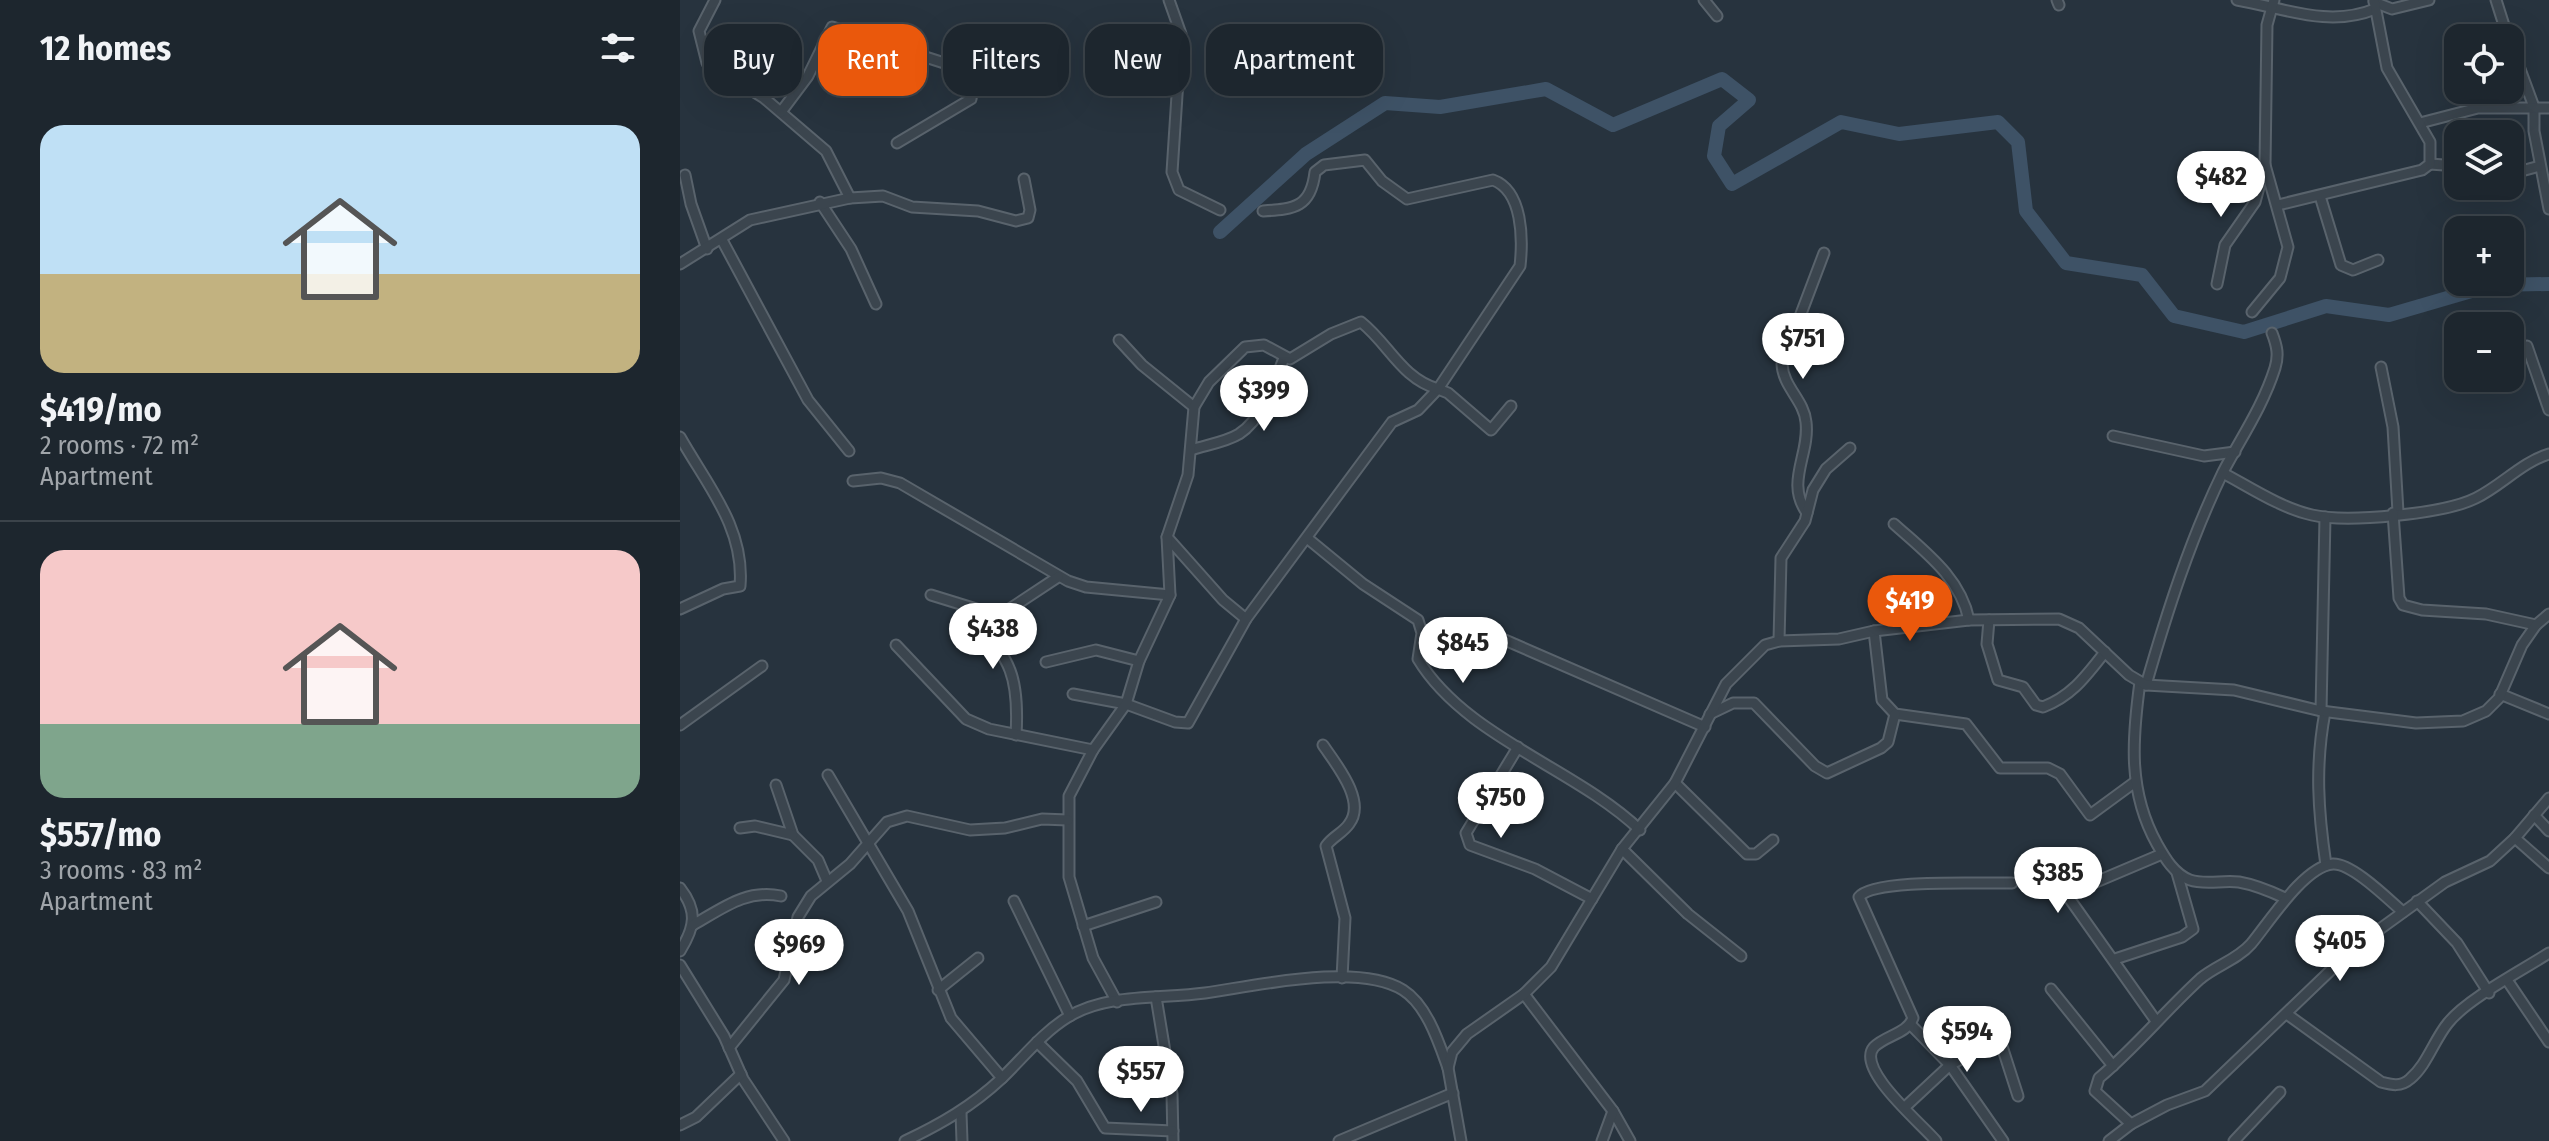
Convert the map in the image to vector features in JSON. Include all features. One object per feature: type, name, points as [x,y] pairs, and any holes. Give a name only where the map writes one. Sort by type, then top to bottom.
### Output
[{"type":"street","points":[[715,0],[699,31],[707,63],[781,112],[833,160],[850,198]]},
{"type":"street","points":[[1169,0],[1181,34],[1172,172],[1179,190],[1220,210]]},
{"type":"street","points":[[1704,0],[1717,16]]},
{"type":"street","points":[[2237,0],[2273,3],[2326,19],[2357,16],[2374,4]]},
{"type":"street","points":[[2374,4],[2392,9],[2429,0]]},
{"type":"street","points":[[2496,0],[2504,24]]},
{"type":"street","points":[[2217,284],[2225,245],[2255,202],[2265,165],[2267,25],[2273,3]]},
{"type":"street","points":[[2374,4],[2391,79],[2430,142],[2430,164]]},
{"type":"street","points":[[781,112],[808,76],[832,27],[966,70],[973,85],[971,99],[935,117],[897,143]]},
{"type":"street","points":[[2524,80],[2534,107],[2540,166],[2549,209]]},
{"type":"street","points":[[2420,123],[2478,108],[2549,108]]},
{"type":"street","points":[[1073,694],[1126,704],[1175,722],[1188,723],[1246,619],[1392,422],[1418,410],[1438,389],[1520,266],[1521,231],[1509,189],[1493,180],[1407,199],[1382,181],[1370,164],[1358,160],[1319,168],[1311,194],[1301,204],[1263,211]]},
{"type":"street","points":[[2278,205],[2422,170],[2430,164],[2444,165]]},
{"type":"street","points":[[2252,312],[2280,278],[2288,247],[2265,165]]},
{"type":"street","points":[[2524,170],[2540,166]]},
{"type":"street","points":[[685,175],[691,204],[707,249]]},
{"type":"street","points":[[680,264],[750,220],[820,202],[850,198],[883,196],[912,207],[978,211],[1016,221],[1028,218],[1030,210],[1024,179]]},
{"type":"street","points":[[2320,196],[2341,265],[2353,270],[2378,260]]},
{"type":"street","points":[[820,202],[851,249],[876,304]]},
{"type":"street","points":[[722,240],[808,400],[849,451]]},
{"type":"street","points":[[1807,513],[1796,489],[1806,422],[1783,376],[1782,364],[1824,253]]},
{"type":"street","points":[[1117,1002],[1093,958],[1069,877],[1069,796],[1093,750],[1126,704],[1139,661],[1170,595],[1167,537],[1185,486],[1194,407],[1209,382],[1245,347],[1264,345],[1290,359],[1331,334],[1361,322],[1402,369],[1416,380],[1448,393],[1491,430],[1511,406]]},
{"type":"street","points":[[2115,959],[2182,937],[2193,929],[2177,873],[2162,854],[2141,816],[2135,782],[2134,726],[2143,683],[2194,538],[2223,473],[2261,404],[2276,366],[2278,350],[2272,333]]},
{"type":"street","points":[[1119,340],[1142,365],[1194,407]]},
{"type":"street","points":[[2527,346],[2549,410]]},
{"type":"street","points":[[1191,450],[1237,435],[1249,424],[1270,394],[1284,358]]},
{"type":"street","points":[[2381,367],[2393,427],[2399,598],[2403,605],[2422,610],[2486,614],[2536,625]]},
{"type":"street","points":[[2113,436],[2204,456],[2235,452]]},
{"type":"street","points":[[680,437],[727,515],[736,536],[741,568],[740,586],[723,589],[680,609]]},
{"type":"street","points":[[1779,641],[1778,571],[1781,558],[1796,540],[1813,490],[1826,469],[1850,448]]},
{"type":"street","points":[[2223,473],[2287,506],[2325,517],[2428,513],[2475,499],[2512,478],[2532,460],[2549,454]]},
{"type":"street","points":[[853,481],[881,478],[900,483],[1058,577],[1086,587],[1170,595]]},
{"type":"street","points":[[2325,517],[2327,572],[2317,801],[2326,865]]},
{"type":"street","points":[[1894,524],[1954,581],[1964,599],[1969,620]]},
{"type":"street","points":[[1167,537],[1223,600],[1246,619]]},
{"type":"street","points":[[1307,538],[1363,584],[1418,620],[1422,633],[1418,659],[1430,676],[1478,719],[1617,809],[1640,830]]},
{"type":"street","points":[[931,595],[999,616],[1058,577]]},
{"type":"street","points":[[967,608],[1013,675],[1018,697],[1016,735]]},
{"type":"street","points":[[1448,1068],[1459,1042],[1524,994],[1551,967],[1622,849],[1675,783],[1726,684],[1756,651],[1779,641],[1839,639],[1874,631],[1969,620],[2059,619],[2079,628],[2143,683],[2234,690],[2323,711],[2416,723],[2463,721],[2486,711],[2500,694],[2522,645],[2536,625],[2549,614]]},
{"type":"street","points":[[1989,620],[1987,644],[1998,680],[2023,687],[2036,705],[2043,707],[2061,700],[2080,685],[2105,652]]},
{"type":"street","points":[[1874,631],[1882,700],[1895,714],[1966,724],[2000,768],[2048,768],[2060,774],[2090,815],[2135,782]]},
{"type":"street","points":[[1491,634],[1705,727]]},
{"type":"street","points":[[896,645],[966,719],[1016,735],[1093,750]]},
{"type":"street","points":[[1046,662],[1096,650],[1139,661]]},
{"type":"street","points":[[680,725],[762,666]]},
{"type":"street","points":[[2500,694],[2549,714]]},
{"type":"street","points":[[1710,714],[1733,703],[1754,703],[1815,766],[1827,773],[1888,742],[1895,714]]},
{"type":"street","points":[[1323,745],[1343,775],[1354,806],[1350,824],[1326,846],[1345,918],[1342,978]]},
{"type":"street","points":[[1518,747],[1466,833],[1466,840],[1470,845],[1535,869],[1592,899]]},
{"type":"street","points":[[828,775],[916,928],[951,1018],[1002,1078]]},
{"type":"street","points":[[1675,783],[1747,854],[1756,854],[1773,840]]},
{"type":"street","points":[[776,785],[793,835],[818,860],[827,881]]},
{"type":"street","points":[[2109,1141],[2131,1124],[2167,1105],[2205,1091],[2288,1015],[2355,947],[2445,882],[2490,861],[2515,838],[2549,798]]},
{"type":"street","points":[[2534,815],[2549,831]]},
{"type":"street","points":[[729,1048],[784,980],[798,917],[811,896],[868,843],[877,830],[897,816],[970,830],[1005,828],[1042,819],[1068,820]]},
{"type":"street","points":[[740,828],[755,826],[793,835]]},
{"type":"street","points":[[2515,838],[2549,868]]},
{"type":"street","points":[[1622,849],[1688,914],[1741,956]]},
{"type":"street","points":[[2156,1021],[2115,959],[2075,911],[2069,898],[2077,890],[2162,854]]},
{"type":"street","points":[[2131,1124],[2095,1091],[2099,1078],[2203,977],[2250,946],[2285,898],[2326,865],[2337,863],[2351,870],[2403,912]]},
{"type":"street","points":[[2177,873],[2193,881],[2260,887],[2285,898]]},
{"type":"street","points":[[2003,1141],[1950,1065],[1911,1025],[1910,1007],[1861,903],[1861,893],[1894,884],[2012,883]]},
{"type":"street","points":[[680,888],[693,909],[693,925],[680,951]]},
{"type":"street","points":[[693,925],[747,895],[766,893],[781,896]]},
{"type":"street","points":[[1014,901],[1070,1016]]},
{"type":"street","points":[[2417,901],[2464,952],[2489,993]]},
{"type":"street","points":[[1083,926],[1120,911],[1156,902]]},
{"type":"street","points":[[2288,1015],[2381,1082],[2393,1086],[2414,1076],[2449,1022],[2549,953]]},
{"type":"street","points":[[938,990],[978,958]]},
{"type":"street","points":[[680,965],[741,1074],[784,1141]]},
{"type":"street","points":[[905,1141],[961,1113],[1002,1078],[1037,1042],[1070,1016],[1117,1002],[1285,979],[1342,978],[1383,983],[1407,993],[1427,1019],[1448,1068],[1461,1141]]},
{"type":"street","points":[[2507,980],[2549,1042]]},
{"type":"street","points":[[2051,989],[2113,1066]]},
{"type":"street","points":[[1524,994],[1613,1111],[1630,1141]]},
{"type":"street","points":[[1037,1042],[1077,1081],[1105,1128],[1173,1136],[1172,1094],[1156,997]]},
{"type":"street","points":[[1911,1025],[1882,1042],[1870,1055],[1879,1081],[1936,1141]]},
{"type":"street","points":[[1905,1107],[1950,1065],[1999,1037],[2018,1096]]},
{"type":"street","points":[[680,1125],[696,1117],[741,1074]]},
{"type":"street","points":[[2234,1141],[2280,1092]]},
{"type":"street","points":[[1339,1141],[1453,1093]]},
{"type":"street","points":[[1602,1141],[1613,1111]]},
{"type":"street","points":[[961,1113],[962,1141]]},
{"type":"waterway","points":[[1220,232],[1306,154],[1385,103],[1440,107],[1546,89],[1613,125],[1722,79],[1749,100],[1719,126],[1714,156],[1732,184],[1841,122],[1899,134],[1998,122],[2018,142],[2026,211],[2066,263],[2142,275],[2174,316],[2244,332],[2326,306],[2389,315],[2492,285],[2549,284]]}]
